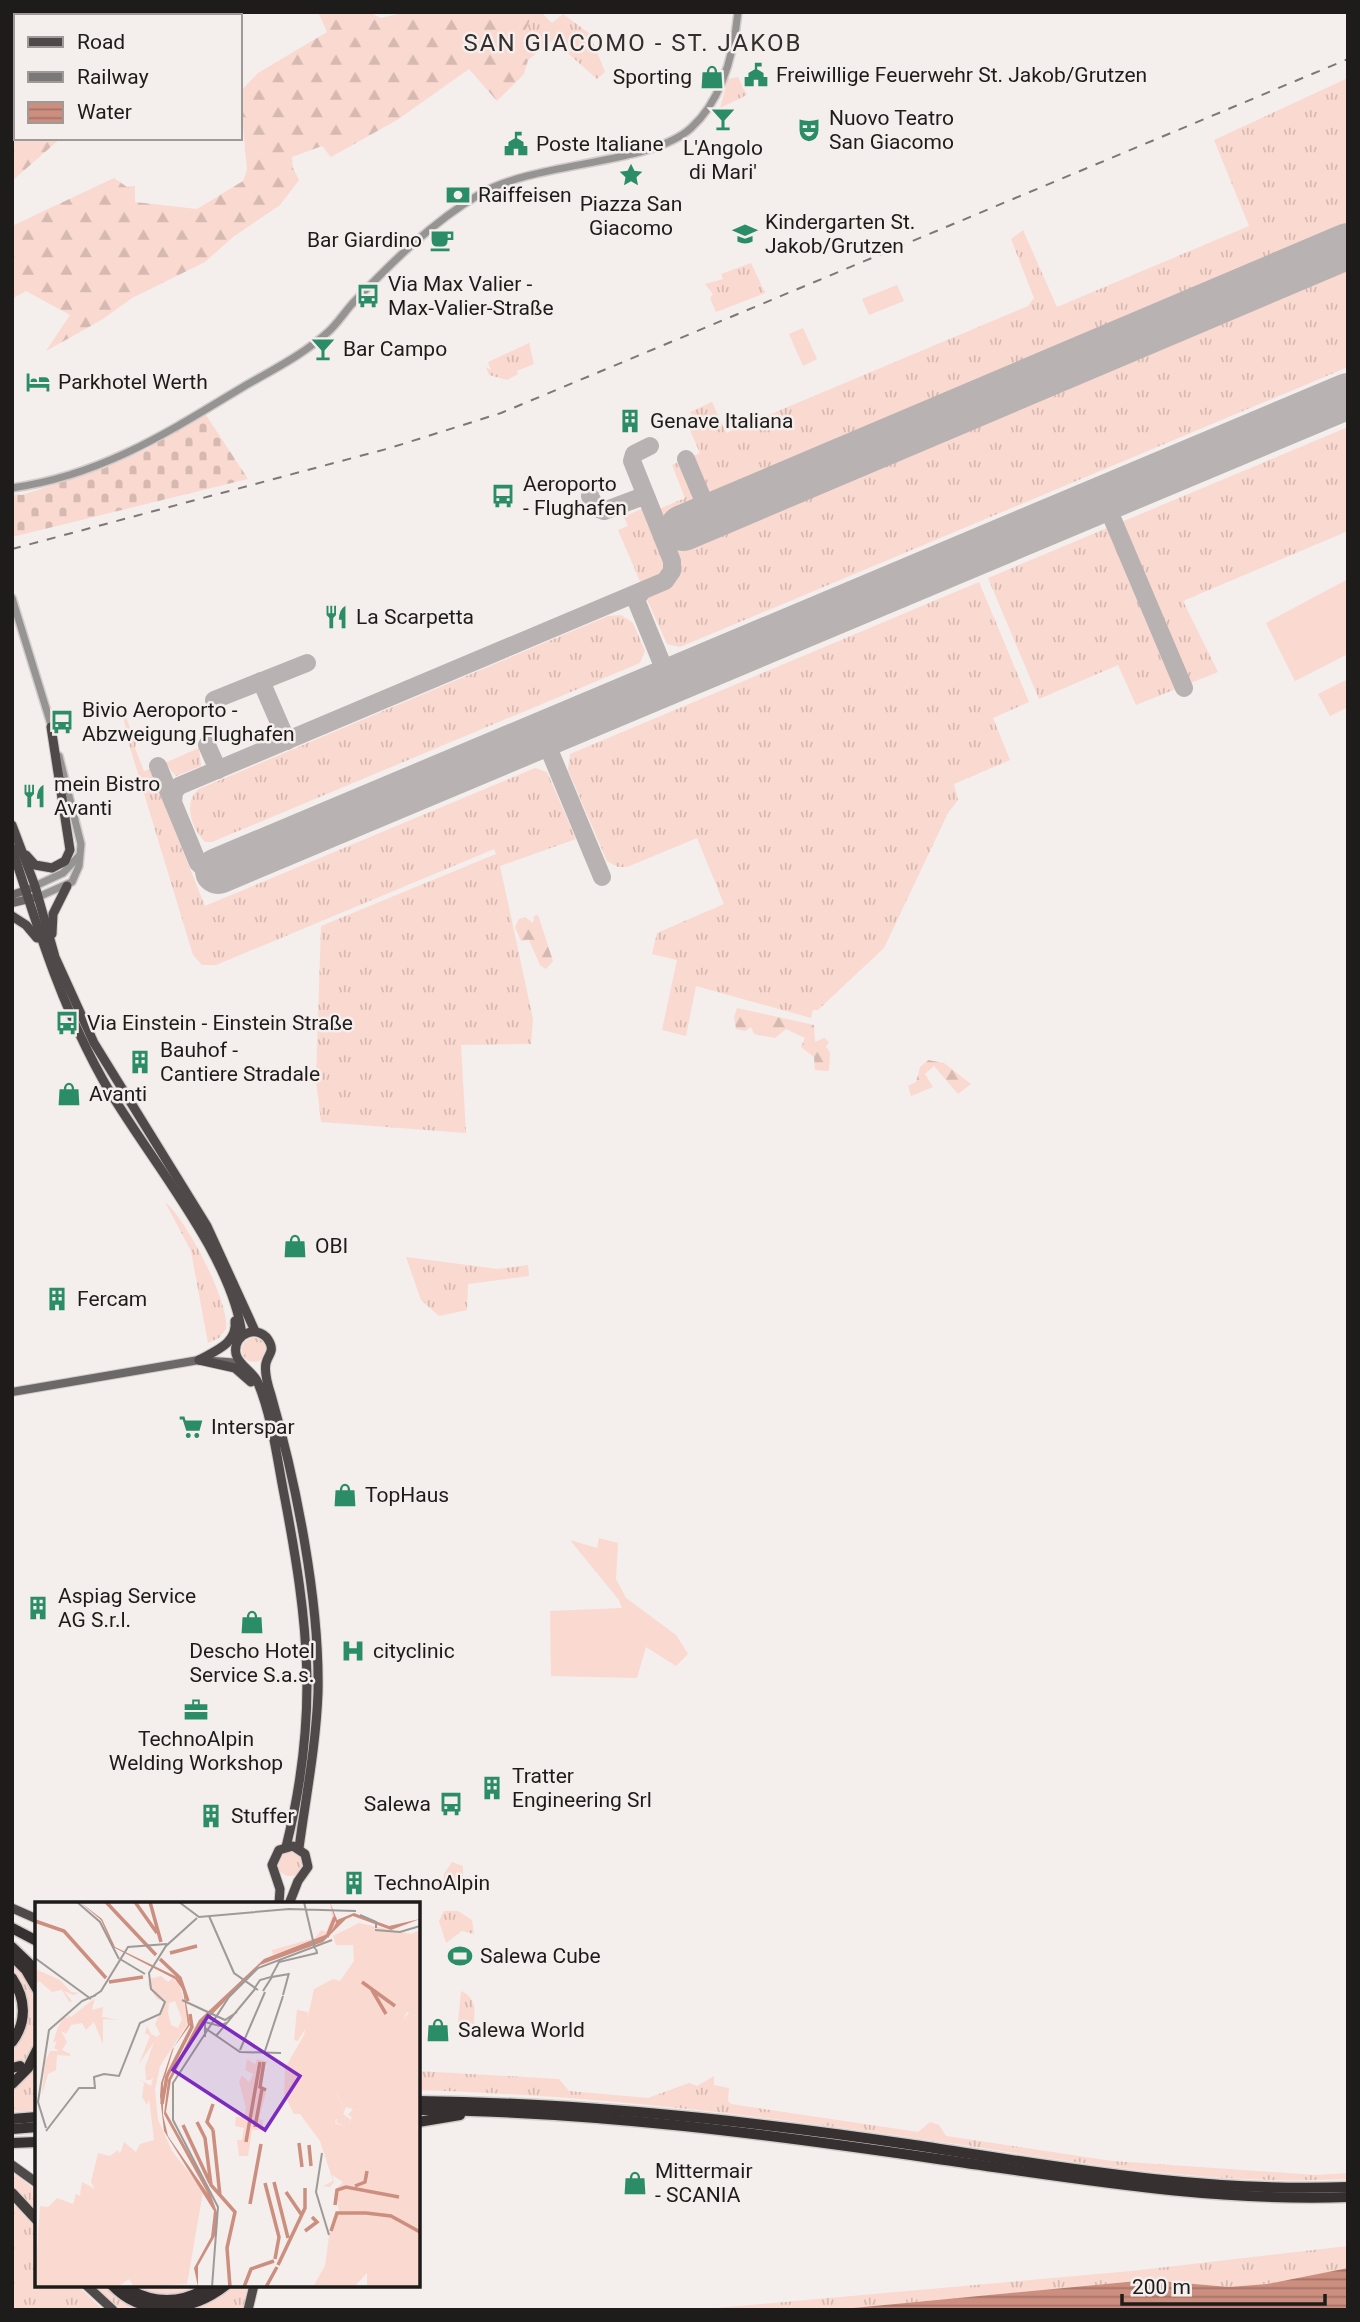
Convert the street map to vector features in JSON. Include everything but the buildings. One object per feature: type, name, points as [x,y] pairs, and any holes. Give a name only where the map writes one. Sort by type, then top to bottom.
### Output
[{"type":"highway","points":[[12,1928],[35,1940]]},
{"type":"highway","points":[[12,1938],[35,1957]]},
{"type":"highway","points":[[12,1947],[35,1969]]},
{"type":"highway","points":[[12,1956],[26,1970],[35,1986]]},
{"type":"highway","points":[[12,1978],[24,2008],[22,2023],[12,2042]]},
{"type":"highway","points":[[12,2084],[28,2068],[35,2054]]},
{"type":"highway","points":[[420,2101],[541,2104],[691,2115],[1186,2183],[1291,2189],[1348,2187]]},
{"type":"highway","points":[[420,2110],[485,2110],[600,2117],[751,2132],[1185,2193],[1348,2197]]},
{"type":"highway","points":[[420,2122],[485,2110]]},
{"type":"highway","points":[[12,2119],[35,2117]]},
{"type":"highway","points":[[12,2129],[35,2127]]},
{"type":"highway","points":[[12,2143],[35,2142]]},
{"type":"highway","points":[[12,2193],[35,2218]]},
{"type":"highway","points":[[115,2287],[134,2301],[167,2309],[185,2307],[205,2300],[223,2287]]},
{"type":"highway","points":[[127,2287],[149,2299],[173,2301],[195,2295],[208,2287]]},
{"type":"main road","points":[[12,826],[28,859],[35,865],[56,867],[67,858],[71,836],[57,772],[51,727]]},
{"type":"main road","points":[[12,826],[35,886],[54,953],[94,1043],[207,1226],[256,1331],[265,1336],[271,1344],[271,1354],[266,1363],[307,1569],[317,1648],[316,1730],[299,1848]]},
{"type":"main road","points":[[12,848],[42,948],[65,1006],[105,1083],[205,1242],[225,1282],[235,1306],[239,1339],[236,1352],[258,1384],[264,1405],[294,1550],[308,1646],[305,1743],[286,1847]]},
{"type":"main road","points":[[12,903],[35,886]]},
{"type":"main road","points":[[54,953],[53,914],[67,886]]},
{"type":"main road","points":[[12,895],[38,897]]},
{"type":"main road","points":[[12,916],[26,925],[42,948]]},
{"type":"main road","points":[[199,1360],[222,1347],[235,1333],[236,1325],[225,1282]]},
{"type":"main road","points":[[199,1360],[256,1331]]},
{"type":"main road","points":[[199,1360],[235,1368],[245,1374],[264,1405]]},
{"type":"main road","points":[[12,1392],[199,1360],[244,1365],[266,1363]]},
{"type":"main road","points":[[279,1902],[278,1879],[272,1865],[279,1850],[286,1847],[299,1848],[305,1854],[309,1867],[298,1881],[290,1902]]},
{"type":"main road","points":[[278,1879],[298,1881]]},
{"type":"main road","points":[[12,1908],[35,1918]]},
{"type":"main road","points":[[12,2165],[35,2182]]},
{"type":"main road","points":[[88,2287],[113,2310]]},
{"type":"main road","points":[[248,2310],[254,2287]]},
{"type":"street","points":[[12,488],[120,459],[290,360],[329,331],[411,247],[488,190],[536,173],[661,144],[690,129],[709,105],[728,64],[738,12]]},
{"type":"street","points":[[12,598],[51,727],[81,852],[75,877],[67,886],[38,897]]},
{"type":"street","points":[[35,886],[63,873],[81,852]]},
{"type":"green space","points":[[12,12],[97,12],[14,14],[14,140],[59,140],[12,181]]},
{"type":"green space","points":[[318,12],[368,12],[381,18],[406,12],[534,12],[516,50],[528,60],[524,74],[497,101],[469,69],[397,120],[331,157],[322,146],[292,157],[293,168],[299,180],[280,205],[233,237],[205,262],[132,298],[103,319],[46,351],[70,315],[26,291],[12,299],[12,226],[114,178],[127,187],[135,186],[135,202],[197,209],[243,181],[247,170],[242,90],[258,73],[327,32]]},
{"type":"green space","points":[[534,12],[541,12],[552,23],[563,14],[590,34],[605,72],[597,79],[553,40],[528,60],[516,50]]},
{"type":"green space","points":[[738,77],[747,95],[720,108],[728,79]]},
{"type":"green space","points":[[1348,78],[1348,367],[680,647],[667,644],[645,595],[668,584],[677,568],[678,561],[657,510],[685,498],[672,465],[700,453],[689,428],[696,424],[690,412],[712,402],[726,433],[1028,306],[1034,298],[1011,239],[1023,230],[1057,307],[1249,226],[1214,140]]},
{"type":"green space","points":[[751,263],[765,293],[716,312],[710,298],[713,294],[705,284],[723,279],[721,274]]},
{"type":"green space","points":[[897,285],[904,301],[869,315],[862,299]]},
{"type":"green space","points":[[803,328],[817,359],[803,366],[789,334]]},
{"type":"green space","points":[[529,343],[534,364],[517,371],[518,374],[507,380],[489,375],[486,367],[491,370],[488,362]]},
{"type":"green space","points":[[204,412],[248,479],[12,537],[12,494],[22,495],[105,468],[147,449]]},
{"type":"green space","points":[[1348,427],[1348,531],[1183,601],[1218,672],[1136,705],[1118,665],[1039,699],[988,578]]},
{"type":"green space","points":[[645,507],[668,568],[662,579],[642,586],[618,530],[628,526],[624,517]]},
{"type":"green space","points":[[1348,579],[1348,654],[1295,681],[1266,623]]},
{"type":"green space","points":[[979,582],[1029,702],[993,718],[1010,760],[954,784],[958,800],[948,813],[884,948],[818,1010],[813,1010],[811,1018],[696,986],[686,1036],[662,1030],[677,960],[652,954],[657,933],[724,904],[697,838],[627,867],[618,867],[607,861],[568,770],[570,754]]},
{"type":"green space","points":[[621,615],[633,623],[645,651],[640,663],[212,842],[205,842],[196,830],[190,808],[194,794],[199,789],[608,616]]},
{"type":"green space","points":[[1348,679],[1348,707],[1330,716],[1318,694]]},
{"type":"green space","points":[[120,702],[144,771],[150,769],[205,906],[535,768],[547,772],[576,839],[500,866],[533,1019],[531,1044],[461,1045],[466,1133],[321,1122],[316,1080],[321,926],[496,854],[494,849],[216,965],[202,965],[193,955],[129,744]]},
{"type":"green space","points":[[199,748],[201,766],[176,776],[165,763]]},
{"type":"green space","points":[[538,915],[553,961],[546,969],[540,965],[529,940],[521,941],[515,927],[519,919],[525,917],[533,923],[534,916]]},
{"type":"green space","points":[[737,1008],[814,1025],[815,1042],[824,1038],[829,1042],[826,1047],[830,1052],[829,1071],[815,1070],[814,1057],[801,1047],[805,1038],[786,1029],[775,1038],[754,1034],[751,1027],[745,1031],[736,1029],[734,1017]]},
{"type":"green space","points":[[928,1060],[944,1063],[971,1084],[958,1094],[934,1066],[925,1074],[933,1087],[911,1096],[908,1086],[916,1082],[920,1067]]},
{"type":"green space","points":[[165,1202],[195,1243],[221,1301],[226,1329],[219,1338],[208,1343],[191,1251]]},
{"type":"green space","points":[[406,1257],[498,1269],[528,1265],[529,1276],[468,1284],[467,1310],[439,1316],[421,1300]]},
{"type":"green space","points":[[254,1338],[263,1341],[266,1350],[263,1359],[254,1362],[245,1359],[242,1350],[245,1341]]},
{"type":"green space","points":[[599,1538],[618,1543],[616,1579],[626,1598],[676,1635],[688,1654],[676,1666],[646,1647],[637,1678],[551,1676],[550,1611],[622,1608],[619,1600],[570,1540],[597,1548]]},
{"type":"green space","points":[[290,1852],[301,1859],[302,1864],[295,1875],[290,1876],[279,1869],[278,1864],[285,1853]]},
{"type":"green space","points":[[452,1862],[463,1866],[463,1890],[444,1883],[444,1874]]},
{"type":"green space","points":[[444,1911],[458,1911],[472,1920],[474,1934],[462,1931],[446,1943],[439,1921]]},
{"type":"green space","points":[[12,1962],[28,1983],[33,1995],[35,2042],[29,2059],[12,2064],[12,2047],[25,2022],[12,1974]]},
{"type":"green space","points":[[461,1991],[472,2001],[474,2024],[458,2023]]},
{"type":"green space","points":[[35,2065],[35,2110],[12,2112],[12,2088]]},
{"type":"green space","points":[[420,2071],[559,2079],[569,2091],[648,2098],[689,2083],[697,2086],[714,2076],[714,2085],[729,2088],[728,2101],[731,2104],[918,2132],[930,2122],[939,2125],[946,2136],[1112,2161],[1317,2175],[1348,2173],[1348,2179],[1236,2179],[1180,2174],[1068,2161],[781,2120],[600,2101],[420,2090]]},
{"type":"green space","points":[[12,2170],[35,2190],[35,2214],[12,2190]]},
{"type":"green space","points":[[12,2198],[35,2225],[35,2287],[79,2287],[103,2310],[12,2310]]},
{"type":"green space","points":[[1348,2246],[1348,2268],[1267,2284],[1229,2287],[1148,2280],[832,2310],[694,2310],[1132,2271]]},
{"type":"green space","points":[[93,2287],[111,2287],[156,2310],[121,2310]]},
{"type":"green space","points":[[132,2287],[201,2287],[166,2299]]},
{"type":"green space","points":[[226,2287],[250,2287],[242,2310],[183,2310]]},
{"type":"water","points":[[1348,2268],[1348,2310],[832,2310],[1148,2280],[1229,2287],[1267,2284]]},
{"type":"taxiway","points":[[173,802],[174,792],[179,786],[665,581],[672,571],[672,561],[632,461],[634,454],[650,446]]},
{"type":"taxiway","points":[[686,459],[710,516]]},
{"type":"taxiway","points":[[590,496],[596,508],[604,511],[641,497],[647,500]]},
{"type":"taxiway","points":[[1104,499],[1184,688]]},
{"type":"taxiway","points":[[662,536],[683,528]]},
{"type":"taxiway","points":[[642,591],[636,600],[665,671],[660,683],[650,690]]},
{"type":"taxiway","points":[[214,700],[307,663]]},
{"type":"taxiway","points":[[664,667],[672,674],[689,673]]},
{"type":"taxiway","points":[[261,681],[287,741]]},
{"type":"taxiway","points":[[543,735],[602,877]]},
{"type":"taxiway","points":[[207,745],[218,770]]},
{"type":"taxiway","points":[[158,766],[198,863],[207,871],[218,871]]},
{"type":"runway","points":[[683,528],[1348,246]]},
{"type":"runway","points":[[218,871],[1348,396]]},
{"type":"railway","points":[[12,549],[390,448],[501,413],[1348,59]]},
{"type":"place","name":"Freiwillige Feuerwehr St. Jakob/Grutzen","points":[[756,75]]},
{"type":"place","name":"Sporting","points":[[712,77]]},
{"type":"place","name":"L'Angolo di Mari'","points":[[723,119]]},
{"type":"place","name":"Nuovo Teatro San Giacomo","points":[[809,130]]},
{"type":"place","name":"Poste Italiane","points":[[516,144]]},
{"type":"place","name":"Piazza San Giacomo","points":[[631,175]]},
{"type":"place","name":"Raiffeisen","points":[[458,195]]},
{"type":"place","name":"Kindergarten St. Jakob/Grutzen","points":[[745,234]]},
{"type":"place","name":"Bar Giardino","points":[[442,240]]},
{"type":"place","name":"Via Max Valier - Max-Valier-Straße","points":[[368,296]]},
{"type":"place","name":"Bar Campo","points":[[323,349]]},
{"type":"place","name":"Parkhotel Werth","points":[[38,382]]},
{"type":"place","name":"Genave Italiana","points":[[630,421]]},
{"type":"place","name":"Aeroporto - Flughafen","points":[[503,496]]},
{"type":"place","name":"La Scarpetta","points":[[336,617]]},
{"type":"place","name":"Bivio Aeroporto - Abzweigung Flughafen","points":[[62,722]]},
{"type":"place","name":"mein Bistro Avanti","points":[[34,796]]},
{"type":"place","name":"Via Einstein - Einstein Straße","points":[[67,1023]]},
{"type":"place","name":"Bauhof - Cantiere Stradale","points":[[140,1062]]},
{"type":"place","name":"Avanti","points":[[69,1094]]},
{"type":"place","name":"OBI","points":[[295,1246]]},
{"type":"place","name":"Fercam","points":[[57,1299]]},
{"type":"place","name":"Interspar","points":[[191,1427]]},
{"type":"place","name":"TopHaus","points":[[345,1495]]},
{"type":"place","name":"Aspiag Service AG S.r.l.","points":[[38,1608]]},
{"type":"place","name":"Descho Hotel Service S.a.s.","points":[[252,1622]]},
{"type":"place","name":"cityclinic","points":[[353,1651]]},
{"type":"place","name":"TechnoAlpin Welding Workshop","points":[[196,1710]]},
{"type":"place","name":"Tratter Engineering Srl","points":[[492,1788]]},
{"type":"place","name":"Salewa","points":[[451,1804]]},
{"type":"place","name":"Stuffer","points":[[211,1816]]},
{"type":"place","name":"TechnoAlpin","points":[[354,1883]]},
{"type":"place","name":"Salewa Cube","points":[[460,1956]]},
{"type":"place","name":"Salewa World","points":[[438,2030]]},
{"type":"place","name":"Mittermair - SCANIA","points":[[635,2183]]},
{"type":"district","name":"SAN GIACOMO - ST. JAKOB","points":[[633,43]]}]
